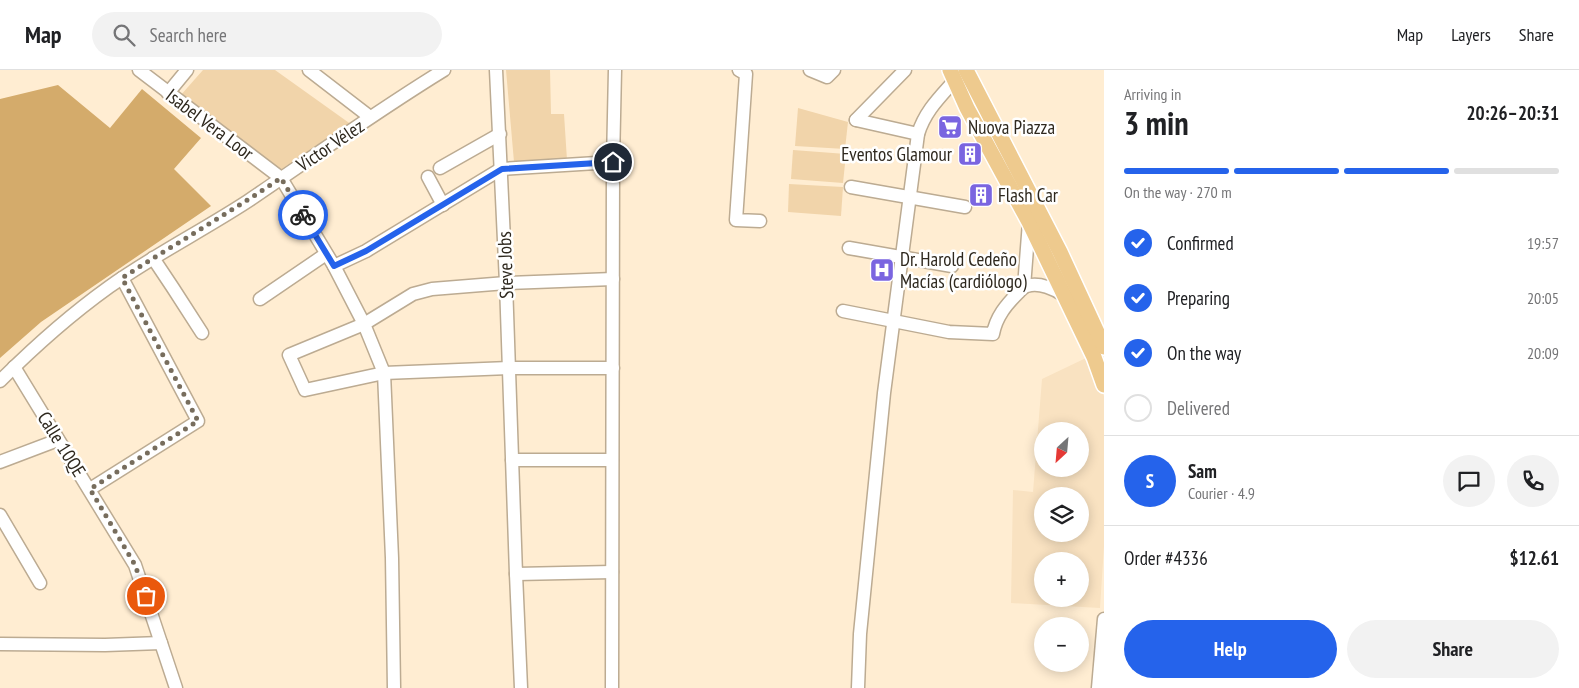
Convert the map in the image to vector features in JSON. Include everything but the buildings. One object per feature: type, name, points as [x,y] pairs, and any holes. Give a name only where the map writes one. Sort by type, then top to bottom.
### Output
[{"type":"main road","points":[[957,73],[968,108],[1029,222],[1053,255],[1065,296],[1094,358],[1104,386]]},
{"type":"main road","points":[[957,73],[1104,347]]},
{"type":"street","name":"Isabel Vera Loor","points":[[138,70],[281,178]]},
{"type":"street","points":[[168,93],[187,70]]},
{"type":"street","points":[[309,70],[370,118]]},
{"type":"street","name":"Victor Vélez","points":[[0,381],[50,333],[122,278],[233,210],[444,70]]},
{"type":"street","name":"Steve Jobs","points":[[496,70],[502,169],[521,688]]},
{"type":"street","points":[[612,688],[613,162],[616,70]]},
{"type":"street","points":[[739,70],[746,74],[736,220],[760,221]]},
{"type":"street","points":[[810,70],[827,77],[834,70]]},
{"type":"street","points":[[905,70],[856,120],[918,134]]},
{"type":"street","points":[[858,688],[860,634],[884,393],[918,134],[929,110],[957,73]]},
{"type":"street","points":[[440,168],[500,134]]},
{"type":"street","points":[[334,266],[366,251],[502,169],[613,162]]},
{"type":"street","points":[[428,177],[442,205]]},
{"type":"street","points":[[281,178],[334,266],[364,324],[384,373],[392,558],[394,688]]},
{"type":"street","points":[[851,187],[966,207]]},
{"type":"street","points":[[1024,287],[1029,222]]},
{"type":"street","points":[[849,248],[952,266]]},
{"type":"street","points":[[260,299],[326,254]]},
{"type":"street","points":[[153,258],[202,332]]},
{"type":"street","points":[[90,489],[198,421],[122,278]]},
{"type":"street","points":[[613,279],[506,282],[432,289],[413,294],[364,324],[289,355],[305,390],[384,373],[509,368],[613,368]]},
{"type":"street","points":[[844,311],[950,332],[994,334],[1002,311],[1024,287],[1032,285],[1043,286],[1065,296]]},
{"type":"street","name":"Calle 10QE","points":[[14,367],[135,565],[176,688]]},
{"type":"street","points":[[0,462],[58,440]]},
{"type":"street","points":[[512,460],[612,460]]},
{"type":"street","points":[[0,516],[40,583]]},
{"type":"street","points":[[516,574],[612,572]]},
{"type":"street","points":[[1098,688],[1104,618]]},
{"type":"street","points":[[0,644],[105,645],[161,643]]},
{"type":"shaded area","points":[[203,70],[275,70],[352,125],[281,171],[180,96]]},
{"type":"shaded area","points":[[506,70],[550,70],[551,114],[564,114],[567,160],[514,162]]},
{"type":"shaded area","points":[[58,85],[110,128],[142,89],[201,138],[174,169],[211,206],[41,322],[0,358],[0,99]]},
{"type":"shaded area","points":[[798,108],[848,122],[845,149],[795,146]]},
{"type":"shaded area","points":[[793,150],[846,154],[843,183],[791,179]]},
{"type":"shaded area","points":[[789,184],[843,187],[841,216],[788,212]]},
{"type":"shaded area","points":[[1086,358],[1104,396],[1104,546],[1100,608],[1082,607],[1089,607],[1089,552],[1034,552],[1034,604],[1011,603],[1013,490],[1033,492],[1034,478],[1089,478],[1089,422],[1039,422],[1042,379]]},
{"type":"way so far","points":[[146,596],[135,565],[90,489],[198,421],[122,278],[233,210],[281,178],[303,215]]},
{"type":"place","name":"Nuova Piazza","points":[[950,127]]},
{"type":"place","name":"Eventos Glamour","points":[[970,154]]},
{"type":"place","name":"Flash Car","points":[[981,195]]},
{"type":"place","name":"Dr. Harold Cedeño Macías (cardiólogo)","points":[[882,270]]},
{"type":"route","points":[[303,215],[334,266],[366,251],[502,169],[613,162]]}]
